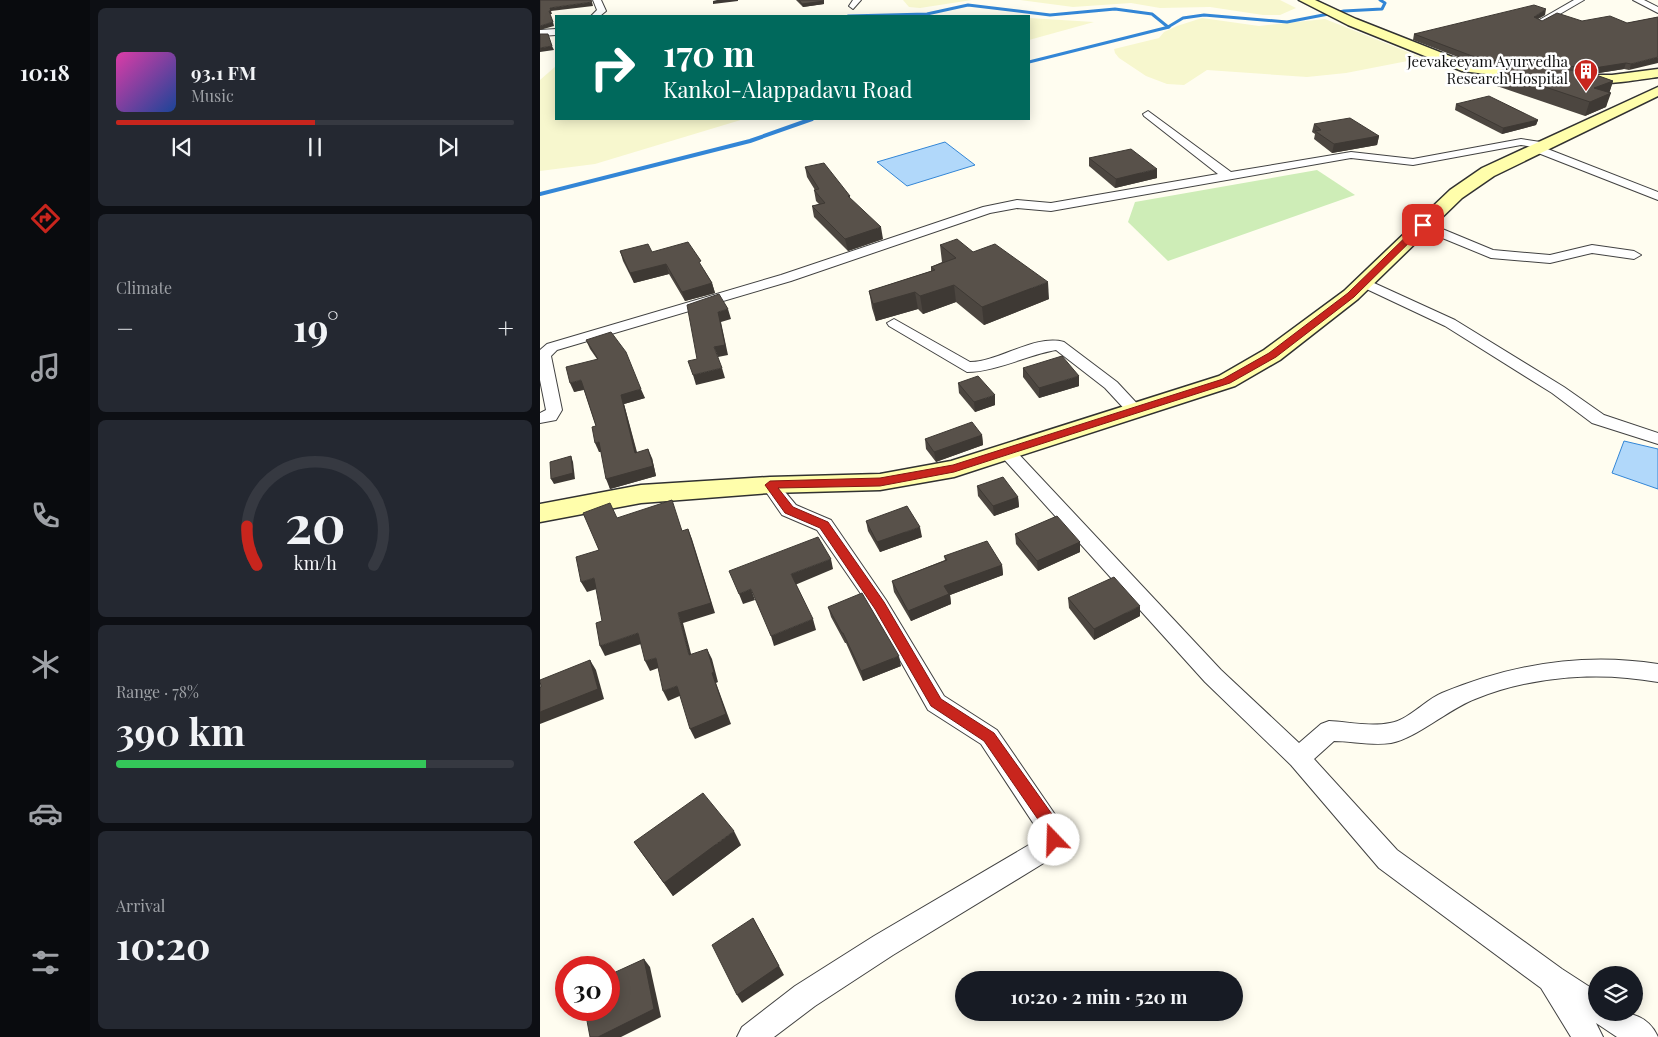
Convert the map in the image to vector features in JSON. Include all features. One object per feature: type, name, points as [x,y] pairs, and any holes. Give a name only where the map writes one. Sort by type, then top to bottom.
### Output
[{"type":"main road","points":[[1305,0],[1352,22],[1467,68],[1551,78],[1599,80],[1658,73]]},
{"type":"main road","points":[[540,513],[641,494],[770,485],[880,482],[908,478],[954,469],[1227,381],[1272,355],[1317,321],[1363,282],[1456,194],[1488,172],[1658,91]]},
{"type":"street","points":[[597,0],[602,11],[598,15]]},
{"type":"street","points":[[1538,23],[1580,0]]},
{"type":"street","points":[[1637,0],[1658,10]]},
{"type":"street","points":[[540,34],[555,32]]},
{"type":"street","points":[[1148,114],[1228,176]]},
{"type":"street","points":[[540,418],[550,416],[554,410],[543,355],[552,347],[786,278],[987,210],[1017,204],[1051,207],[1351,155],[1368,154],[1397,161],[1413,162],[1521,142],[1540,147],[1658,196]]},
{"type":"street","points":[[1423,225],[1491,254],[1550,259],[1592,249],[1634,255]]},
{"type":"street","points":[[1363,282],[1450,323],[1558,390],[1598,419],[1658,438]]},
{"type":"street","points":[[894,322],[967,367],[977,367],[1030,350],[1059,345],[1111,385],[1136,411]]},
{"type":"street","points":[[1007,452],[1213,676],[1299,758],[1388,859],[1551,978],[1588,1002]]},
{"type":"street","points":[[752,1037],[776,1016],[822,984],[892,939],[1043,850],[1054,840],[1053,829],[989,737],[936,702],[879,606],[824,525],[789,510],[770,485]]},
{"type":"street","points":[[1299,758],[1329,731],[1392,733],[1446,701],[1506,678],[1550,671],[1632,667],[1658,673]]},
{"type":"street","points":[[1551,978],[1588,1037]]},
{"type":"street","points":[[1619,1021],[1643,1037]]},
{"type":"green space","points":[[903,0],[972,0],[920,8],[909,7]]},
{"type":"green space","points":[[1020,0],[1280,0],[1296,8],[1280,15],[1263,15],[1210,7],[1160,8],[1131,3],[1073,7]]},
{"type":"green space","points":[[1030,18],[1094,22],[1030,40]]},
{"type":"green space","points":[[1202,18],[1259,26],[1325,19],[1423,58],[1346,73],[1307,77],[1207,70],[1184,85],[1167,84],[1146,76],[1119,58],[1115,53],[1114,49],[1159,38],[1164,32]]},
{"type":"green space","points":[[555,67],[555,120],[741,120],[595,164],[540,171],[540,80]]},
{"type":"green space","points":[[1317,170],[1355,195],[1168,261],[1128,222],[1135,202]]},
{"type":"water","points":[[945,142],[975,165],[907,186],[877,162]]},
{"type":"water","points":[[1624,441],[1658,449],[1658,489],[1612,473]]},
{"type":"building","points":[[540,0],[591,0],[592,2],[550,8],[551,11],[549,11],[553,22],[540,26]]},
{"type":"building","points":[[799,0],[823,0],[824,1],[802,4]]},
{"type":"building","points":[[1534,5],[1546,9],[1534,17],[1542,21],[1557,13],[1582,21],[1610,16],[1627,23],[1658,17],[1658,57],[1631,64],[1626,63],[1594,68],[1498,61],[1472,56],[1414,34]]},
{"type":"building","points":[[540,34],[548,34],[552,46],[540,48]]},
{"type":"building","points":[[1508,66],[1585,71],[1613,81],[1594,88],[1611,93],[1590,102],[1498,71],[1510,68]]},
{"type":"building","points":[[1489,96],[1538,120],[1503,128],[1456,104]]},
{"type":"building","points":[[1350,118],[1379,136],[1334,144],[1315,131],[1321,130],[1314,124]]},
{"type":"building","points":[[1131,149],[1157,169],[1116,179],[1089,158]]},
{"type":"building","points":[[824,163],[850,196],[848,196],[881,227],[845,239],[812,206],[825,203],[814,190],[819,189],[805,167]]},
{"type":"building","points":[[957,239],[973,252],[995,244],[1048,282],[982,307],[954,285],[920,296],[915,292],[873,304],[869,291],[935,270],[931,267],[956,258],[940,245]]},
{"type":"building","points":[[688,242],[701,261],[699,262],[712,283],[682,292],[666,264],[630,273],[620,251],[648,244],[652,252]]},
{"type":"building","points":[[719,294],[728,309],[718,312],[725,345],[714,347],[722,368],[693,375],[688,361],[697,359],[687,305]]},
{"type":"building","points":[[611,332],[626,352],[641,389],[621,395],[635,453],[648,449],[653,466],[606,479],[599,442],[595,443],[592,427],[596,426],[581,380],[570,383],[566,367],[598,359],[586,340]]},
{"type":"building","points":[[1062,356],[1079,376],[1039,388],[1023,368]]},
{"type":"building","points":[[978,376],[995,395],[974,402],[958,383]]},
{"type":"building","points":[[972,422],[982,435],[934,452],[925,439]]},
{"type":"building","points":[[571,456],[573,473],[551,479],[550,462]]},
{"type":"building","points":[[1003,477],[1018,497],[993,506],[977,486]]},
{"type":"building","points":[[672,500],[682,531],[688,529],[711,603],[678,613],[689,655],[707,649],[714,672],[712,673],[726,714],[690,729],[677,686],[663,691],[656,658],[645,661],[638,633],[600,646],[596,623],[602,621],[594,578],[581,582],[576,557],[599,550],[583,513],[610,503],[617,518]]},
{"type":"building","points":[[907,506],[920,527],[877,542],[866,521]]},
{"type":"building","points":[[1057,516],[1080,542],[1037,561],[1015,534]]},
{"type":"building","points":[[818,537],[831,559],[791,574],[813,619],[771,636],[751,589],[739,594],[729,571]]},
{"type":"building","points":[[987,541],[1002,565],[944,586],[949,594],[908,611],[892,581],[947,560],[944,556]]},
{"type":"building","points":[[1114,577],[1140,606],[1094,629],[1068,598]]},
{"type":"building","points":[[862,593],[899,656],[861,671],[828,607]]},
{"type":"building","points":[[590,660],[598,689],[540,712],[540,680]]},
{"type":"building","points":[[703,793],[734,831],[664,883],[634,842]]},
{"type":"building","points":[[753,918],[779,966],[737,995],[712,945]]},
{"type":"building","points":[[644,959],[654,1009],[598,1037],[590,1037],[587,1021],[620,1021],[620,970]]},
{"type":"waterway","points":[[888,15],[927,14],[968,5],[1050,15],[1115,9],[1152,14],[1168,27],[1183,18],[1204,15],[1287,22],[1344,11],[1382,9],[1385,3],[1380,0]]},
{"type":"waterway","points":[[1030,62],[1169,27]]},
{"type":"waterway","points":[[540,194],[750,141],[809,120]]},
{"type":"place","name":"Jeevakeeyam Ayurvedha Research Hospital","points":[[1586,92]]},
{"type":"route","points":[[1054,840],[1053,829],[989,737],[936,702],[879,606],[824,525],[789,510],[770,485],[880,482],[954,469],[1227,381],[1272,355],[1351,295],[1423,225]]}]
